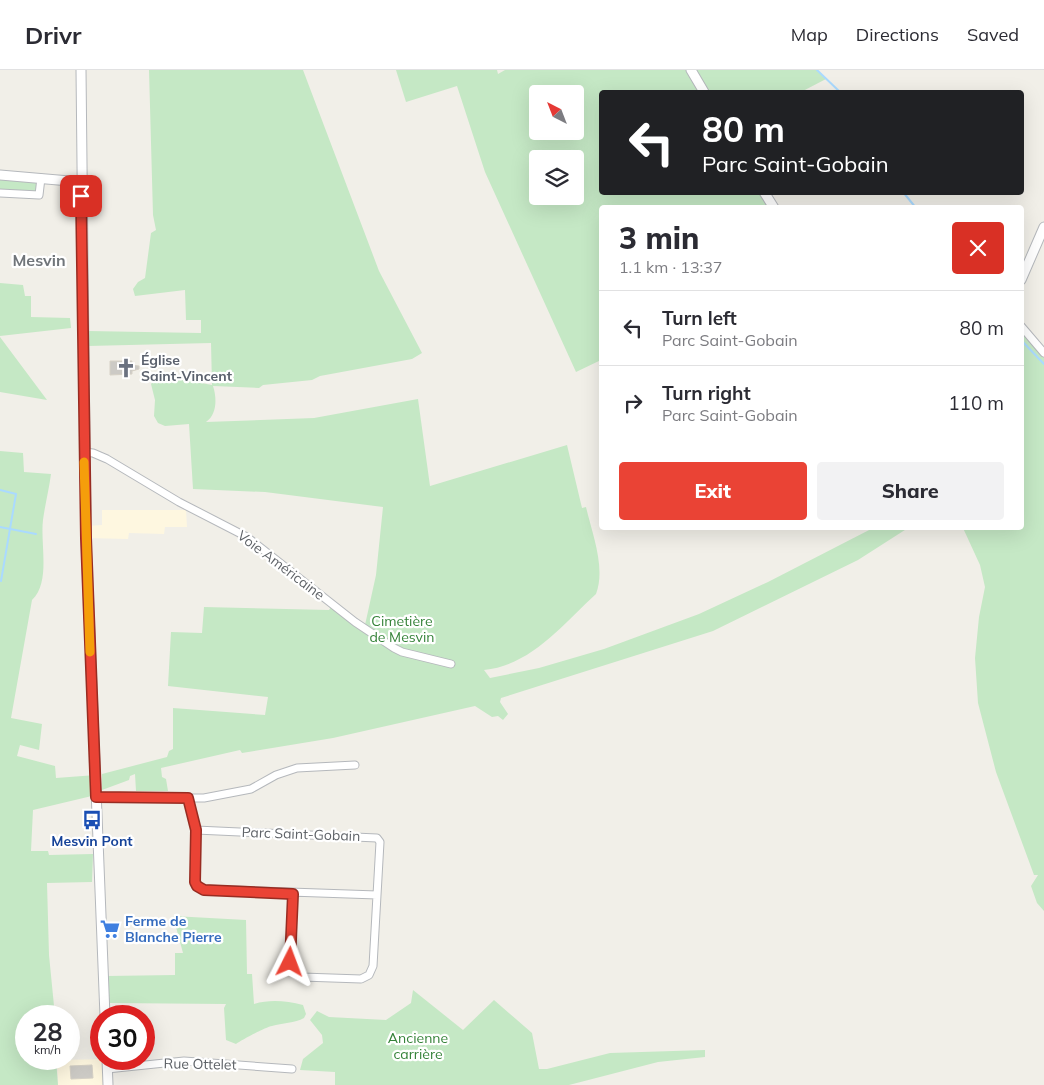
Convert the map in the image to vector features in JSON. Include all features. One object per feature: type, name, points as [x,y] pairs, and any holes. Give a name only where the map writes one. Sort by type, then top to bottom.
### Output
[{"type":"street","points":[[81,70],[84,452],[88,616],[105,1005]]},
{"type":"street","points":[[691,70],[703,90]]},
{"type":"street","points":[[0,175],[81,182]]},
{"type":"street","points":[[0,193],[39,195],[40,178]]},
{"type":"street","points":[[1024,273],[1044,227]]},
{"type":"street","points":[[1024,330],[1044,353]]},
{"type":"street","name":"Voie Américaine","points":[[84,452],[93,452],[107,459],[185,506],[247,537],[355,622],[394,648],[402,652],[451,664]]},
{"type":"street","points":[[96,797],[204,798],[251,789],[276,775],[297,768],[355,765]]},
{"type":"street","points":[[188,798],[196,830],[195,882],[199,888],[293,894],[377,895]]},
{"type":"street","name":"Parc Saint-Gobain","points":[[196,830],[374,836],[380,842],[372,969],[369,976],[361,979],[302,977],[293,972],[290,962],[293,894]]},
{"type":"street","name":"Rue Ottelet","points":[[155,1064],[184,1061],[292,1069]]},
{"type":"street","points":[[107,1070],[108,1085]]},
{"type":"shaded area","points":[[102,510],[186,510],[187,527],[165,527],[164,534],[129,533],[128,539],[86,538],[86,526],[102,525]]},
{"type":"shaded area","points":[[90,1059],[90,1070],[107,1070],[108,1085],[58,1085],[57,1070],[80,1070],[80,1060]]},
{"type":"green space","name":"Cimetière de Mesvin","points":[[149,70],[303,70],[379,271],[422,353],[412,359],[320,376],[312,380],[263,385],[259,388],[213,386],[215,406],[210,419],[206,422],[314,418],[418,399],[430,486],[567,445],[582,508],[586,507],[597,550],[600,573],[596,594],[559,630],[532,652],[501,667],[484,670],[490,678],[539,668],[604,649],[699,614],[768,582],[869,530],[905,530],[858,560],[713,631],[501,698],[500,702],[508,714],[503,720],[498,716],[492,717],[475,706],[333,738],[242,753],[240,750],[161,768],[162,777],[166,779],[168,791],[136,791],[135,774],[130,776],[129,780],[102,790],[102,774],[167,757],[169,751],[173,749],[173,708],[265,715],[268,697],[168,686],[171,632],[202,633],[204,607],[329,610],[333,604],[365,625],[376,575],[383,507],[265,492],[193,489],[189,424],[165,426],[158,423],[154,416],[155,400],[151,384],[156,378],[174,378],[212,385],[211,343],[88,346],[88,331],[201,333],[201,320],[186,320],[185,290],[135,296],[133,289],[138,282],[145,278],[151,233],[156,230],[153,215]]},
{"type":"green space","points":[[396,70],[497,70],[498,74],[505,70],[817,70],[826,79],[805,90],[599,90],[599,195],[765,195],[773,205],[599,205],[599,361],[576,372],[485,172],[457,86],[406,102]]},
{"type":"green space","points":[[0,175],[41,178],[39,195],[0,193]]},
{"type":"green space","points":[[0,283],[23,285],[25,296],[31,296],[31,317],[70,318],[71,328],[0,336]]},
{"type":"green space","points":[[1024,329],[1044,351],[1044,911],[1037,903],[1031,886],[1038,875],[1034,875],[996,772],[978,703],[975,658],[979,617],[985,587],[980,565],[964,530],[1024,530]]},
{"type":"green space","points":[[0,337],[47,400],[0,392]]},
{"type":"green space","points":[[0,451],[23,453],[24,472],[51,474],[42,530],[43,573],[38,592],[32,600],[11,718],[42,724],[39,750],[20,745],[17,756],[55,766],[56,778],[96,775],[91,785],[96,795],[33,810],[31,851],[48,851],[49,855],[93,854],[92,882],[47,883],[49,955],[54,1005],[15,1005],[15,1070],[57,1070],[58,1085],[0,1085]]},
{"type":"green space","points":[[173,916],[246,920],[247,974],[252,974],[254,1004],[266,1001],[279,1001],[303,1005],[306,1014],[304,1018],[269,1027],[236,1044],[226,1040],[224,1008],[226,1004],[109,1003],[107,976],[175,975],[175,953],[183,953]]},
{"type":"green space","name":"Ancienne carrière","points":[[413,990],[463,1030],[494,1000],[532,1033],[539,1069],[547,1069],[610,1053],[705,1050],[705,1057],[658,1062],[569,1085],[335,1085],[335,1072],[300,1070],[303,1059],[323,1043],[322,1035],[310,1020],[317,1011],[329,1017],[386,1020],[411,1003]]},
{"type":"building","name":"Église Saint-Vincent","points":[[110,361],[132,361],[131,365],[139,366],[139,369],[132,371],[132,374],[110,375]]},
{"type":"building","points":[[90,1065],[93,1078],[71,1079],[70,1070],[80,1070],[80,1066]]},
{"type":"waterway","points":[[817,70],[838,90]]},
{"type":"waterway","points":[[905,195],[914,205]]},
{"type":"waterway","points":[[1024,343],[1044,364]]},
{"type":"waterway","points":[[0,490],[16,494],[1,581]]},
{"type":"waterway","points":[[0,527],[36,534]]},
{"type":"slow traffic","points":[[84,462],[90,652]]},
{"type":"place","name":"Église Saint-Vincent","points":[[126,368]]},
{"type":"place","name":"Mesvin Pont","points":[[92,820]]},
{"type":"place","name":"Ferme de Blanche Pierre","points":[[110,929]]},
{"type":"district","name":"Mesvin","points":[[39,260]]},
{"type":"route","points":[[81,196],[86,538],[96,797],[188,798],[196,830],[195,882],[197,886],[204,890],[293,894],[290,962]]}]
